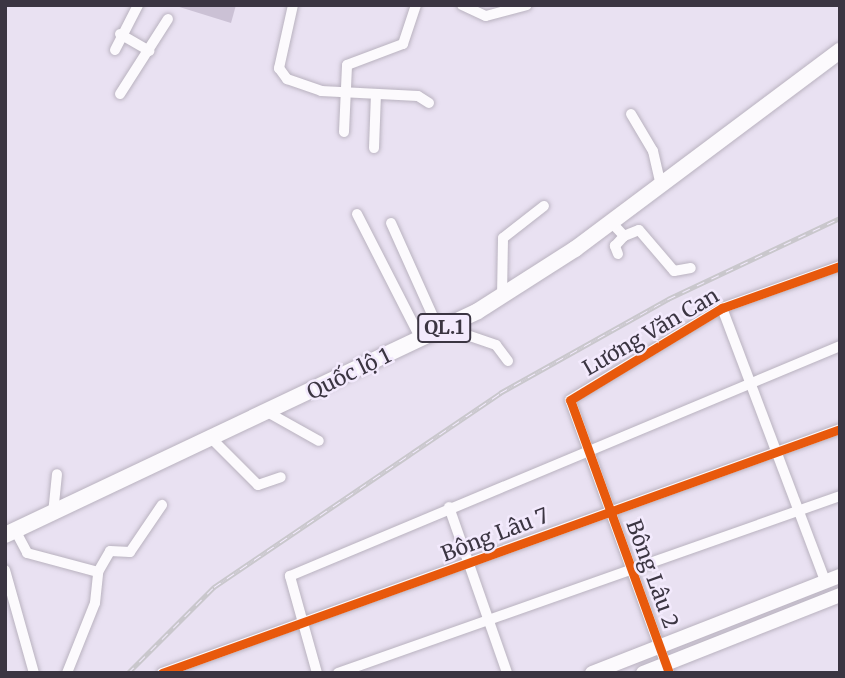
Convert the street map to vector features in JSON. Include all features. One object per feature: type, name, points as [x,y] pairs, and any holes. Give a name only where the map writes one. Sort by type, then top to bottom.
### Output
[{"type":"highway","name":"Quốc lộ 1","points":[[10,533],[269,413],[447,327],[502,296],[612,223],[840,51]]},
{"type":"main road","points":[[592,673],[840,576]]},
{"type":"main road","points":[[643,673],[668,668],[840,595]]},
{"type":"street","points":[[116,50],[120,34],[138,5]]},
{"type":"street","points":[[293,5],[279,68],[287,79],[347,93],[418,96],[429,103]]},
{"type":"street","points":[[344,132],[347,65],[403,44],[416,5]]},
{"type":"street","points":[[462,5],[486,16],[527,5]]},
{"type":"street","points":[[120,94],[168,19]]},
{"type":"street","points":[[120,34],[149,51]]},
{"type":"street","points":[[374,148],[376,94]]},
{"type":"street","points":[[631,114],[653,151],[661,186]]},
{"type":"street","points":[[502,296],[503,238],[544,206]]},
{"type":"street","points":[[357,214],[421,339]]},
{"type":"street","points":[[391,223],[447,327],[496,345],[508,361]]},
{"type":"street","points":[[612,223],[624,236]]},
{"type":"street","points":[[618,254],[615,246],[624,236],[639,230],[674,271],[691,268]]},
{"type":"street","name":"Lương Văn Can","points":[[588,449],[570,400],[722,308],[840,266]]},
{"type":"street","points":[[722,308],[795,512],[825,581]]},
{"type":"street","points":[[317,673],[301,625],[290,576],[449,507],[840,346]]},
{"type":"street","points":[[269,413],[319,441]]},
{"type":"street","name":"Bông Lâu 7","points":[[162,673],[840,429]]},
{"type":"street","points":[[212,439],[258,485],[281,477]]},
{"type":"street","name":"Bông Lâu 2","points":[[588,449],[668,668]]},
{"type":"street","points":[[53,514],[57,474]]},
{"type":"street","points":[[338,673],[489,622],[840,496]]},
{"type":"street","points":[[67,673],[95,603],[98,572],[110,551],[130,552],[162,505]]},
{"type":"street","points":[[449,507],[507,673]]},
{"type":"street","points":[[10,533],[27,553],[98,572]]},
{"type":"street","points":[[5,569],[34,673]]},
{"type":"building","points":[[173,5],[236,5],[231,23]]},
{"type":"railway","points":[[128,673],[214,587],[500,393],[668,299],[840,218]]},
{"type":"cycle path","points":[[669,673],[570,400],[722,308],[840,266]]},
{"type":"cycle path","points":[[162,673],[840,429]]}]
